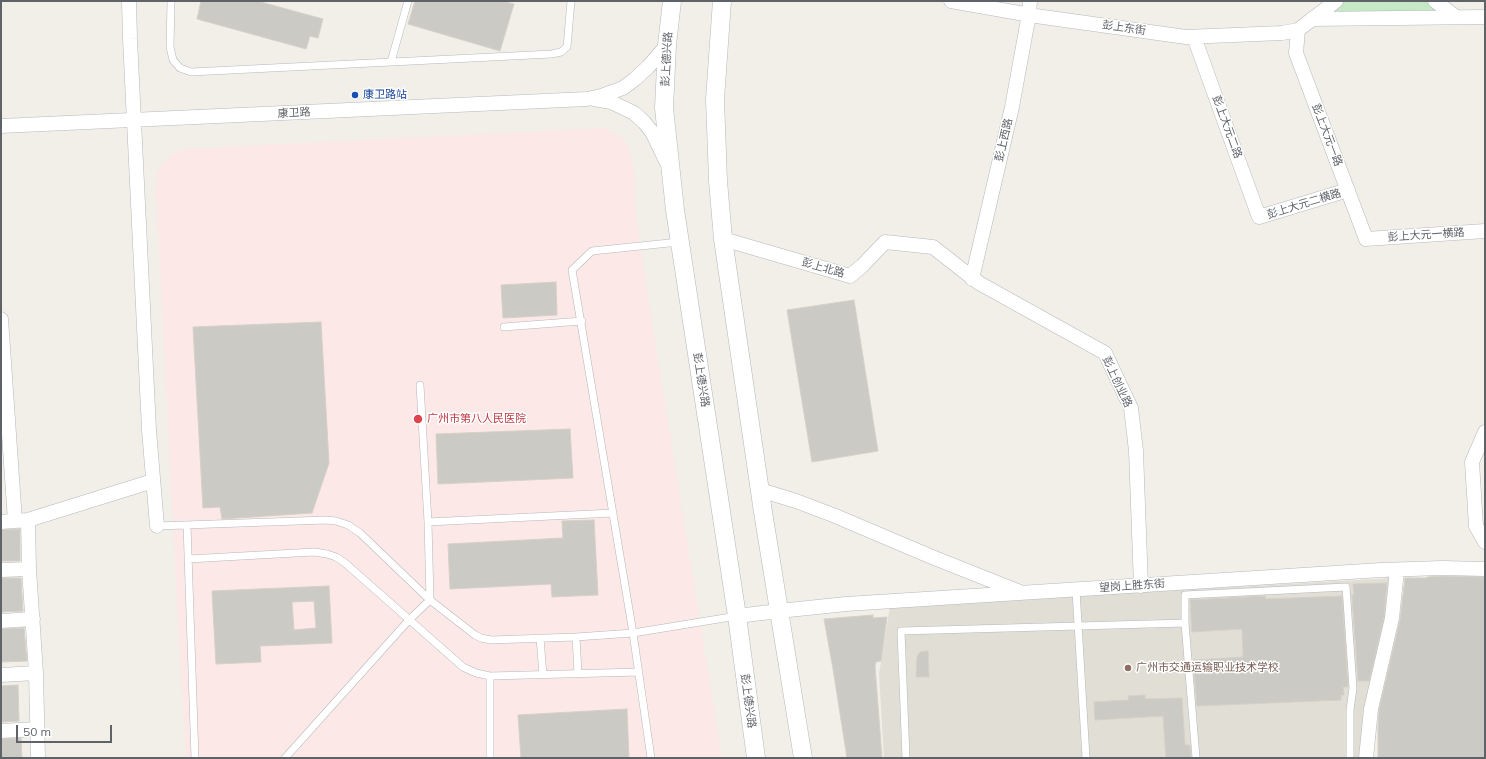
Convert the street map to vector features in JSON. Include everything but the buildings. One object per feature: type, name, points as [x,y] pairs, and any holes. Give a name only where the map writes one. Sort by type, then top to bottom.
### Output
[{"type":"street","points":[[129,1],[153,481],[157,526]]},
{"type":"street","name":"彭上德兴路","points":[[672,1],[667,45],[664,108],[671,172],[679,242],[737,616],[756,758]]},
{"type":"street","points":[[722,1],[715,99],[718,181],[723,239],[760,490],[803,758]]},
{"type":"street","name":"彭上东街","points":[[951,1],[1030,7],[1186,37],[1298,30]]},
{"type":"street","points":[[1298,30],[1336,1]]},
{"type":"street","points":[[1435,1],[1456,18]]},
{"type":"street","name":"彭上西路","points":[[972,278],[1012,107],[1030,7]]},
{"type":"street","points":[[1312,19],[1485,17]]},
{"type":"street","name":"彭上大元一路","points":[[1298,30],[1296,53],[1366,239]]},
{"type":"street","name":"彭上大元二路","points":[[1194,37],[1259,217]]},
{"type":"street","points":[[587,98],[602,96],[623,88],[648,68],[667,45]]},
{"type":"street","points":[[587,98],[611,102],[634,113],[652,132],[671,172]]},
{"type":"street","name":"康卫路","points":[[1,126],[134,121],[587,98]]},
{"type":"street","name":"彭上大元二横路","points":[[1259,217],[1348,190]]},
{"type":"street","name":"彭上大元一横路","points":[[1366,239],[1485,231]]},
{"type":"street","name":"彭上北路","points":[[723,239],[850,276],[885,242],[933,247],[972,278]]},
{"type":"street","name":"彭上创业路","points":[[972,278],[1106,354],[1130,408],[1136,452],[1141,586]]},
{"type":"street","points":[[1,319],[7,472],[22,520],[29,569],[36,673],[38,758]]},
{"type":"street","points":[[1485,432],[1472,462],[1476,526],[1485,542]]},
{"type":"street","points":[[1,522],[22,520],[153,481]]},
{"type":"street","points":[[760,490],[826,512],[932,557],[1024,593]]},
{"type":"street","name":"望岗上胜东街","points":[[737,616],[846,604],[1397,570],[1442,568],[1485,569]]},
{"type":"street","points":[[1,570],[29,569]]},
{"type":"street","points":[[1366,758],[1371,709],[1392,618],[1397,570]]},
{"type":"street","points":[[1,621],[33,619]]},
{"type":"street","points":[[1,674],[36,673]]},
{"type":"street","points":[[1,731],[37,729]]},
{"type":"lane","points":[[172,1],[170,47],[173,60],[180,68],[191,72],[552,54],[561,52],[567,47],[571,1]]},
{"type":"lane","points":[[391,62],[408,1]]},
{"type":"lane","points":[[652,758],[582,321],[572,270],[592,251],[679,242]]},
{"type":"lane","points":[[504,327],[582,321]]},
{"type":"lane","points":[[285,758],[410,620],[430,600],[428,522],[420,385]]},
{"type":"lane","points":[[428,522],[613,513]]},
{"type":"lane","points":[[157,526],[326,520],[336,521],[348,525],[360,532],[430,600],[481,638],[491,640],[633,633],[737,616]]},
{"type":"lane","points":[[187,525],[195,758]]},
{"type":"lane","points":[[188,559],[314,552],[336,557],[345,563],[463,667],[476,673],[490,676],[639,672]]},
{"type":"lane","points":[[1196,758],[1185,623],[1185,595],[1346,587],[1353,688],[1350,710],[1350,758]]},
{"type":"lane","points":[[1076,590],[1086,758]]},
{"type":"lane","points":[[906,758],[901,631],[1185,623]]},
{"type":"lane","points":[[576,637],[578,673]]},
{"type":"lane","points":[[540,638],[542,675]]},
{"type":"lane","points":[[490,676],[490,758]]},
{"type":"shaded area","name":"广州市第八人民医院","points":[[605,128],[619,135],[629,147],[634,170],[636,213],[645,278],[722,758],[186,758],[156,190],[157,173],[163,163],[172,155],[183,149]]},
{"type":"shaded area","name":"广州市交通运输职业技术学校","points":[[1394,578],[1360,758],[884,758],[879,674],[890,606]]},
{"type":"green space","points":[[1336,1],[1435,1],[1456,17],[1312,19]]},
{"type":"place","name":"康卫路站","points":[[355,95]]},
{"type":"place","name":"广州市第八人民医院","points":[[418,419]]},
{"type":"place","name":"广州市交通运输职业技术学校","points":[[1128,668]]}]
